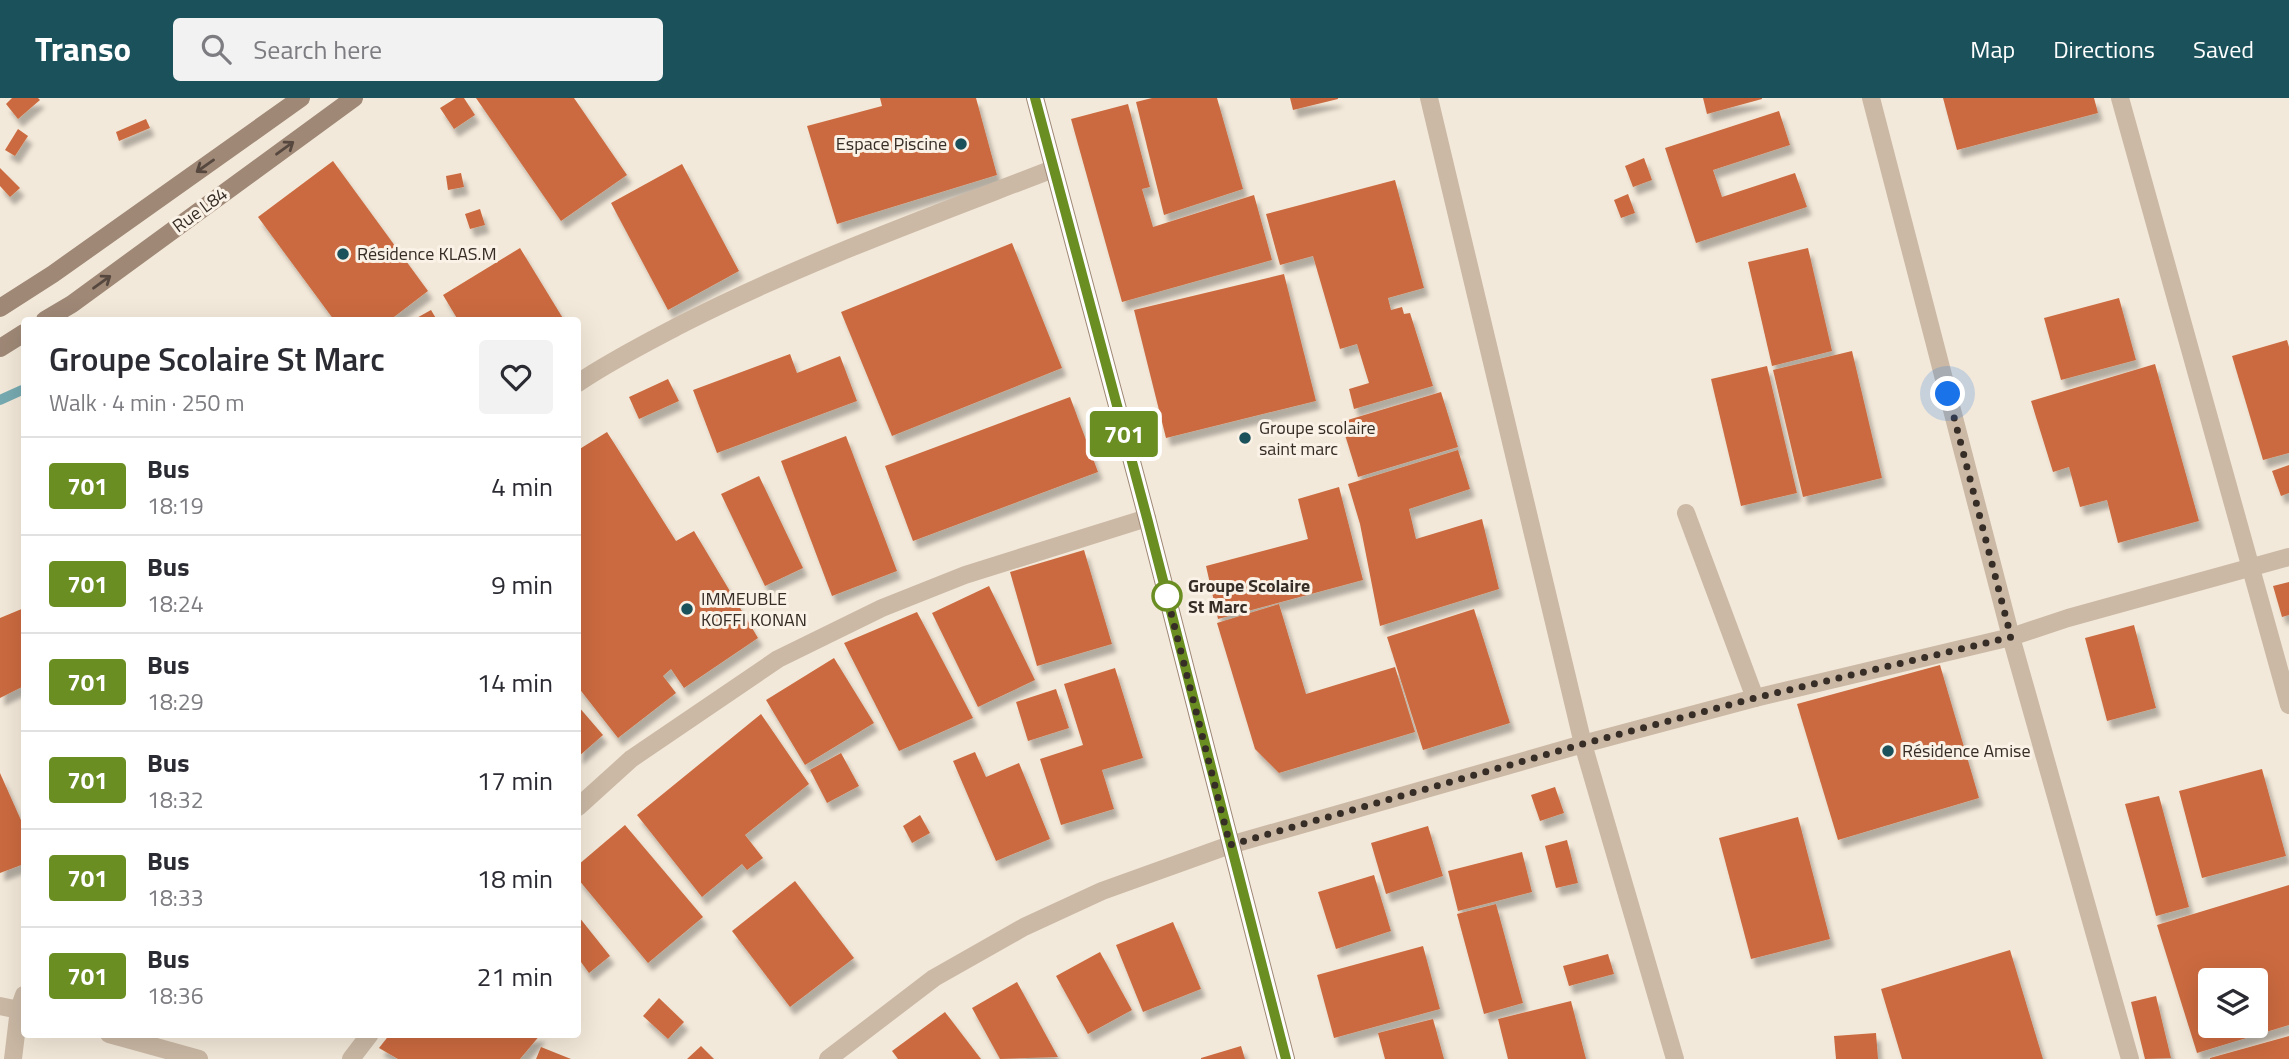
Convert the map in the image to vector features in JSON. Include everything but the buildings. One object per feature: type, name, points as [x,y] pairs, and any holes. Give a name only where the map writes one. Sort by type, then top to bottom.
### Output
[{"type":"street","name":"Rue L84","points":[[0,308],[64,266],[301,98]]},
{"type":"street","name":"Rue L84","points":[[50,317],[72,304],[354,98]]},
{"type":"street","points":[[1035,98],[1147,518],[1286,1059]]},
{"type":"street","points":[[1429,98],[1583,744],[1675,1059]]},
{"type":"street","points":[[1871,98],[2011,637],[2130,1059]]},
{"type":"street","points":[[2120,98],[2289,705]]},
{"type":"street","points":[[581,381],[609,362],[744,293],[833,254],[1054,169]]},
{"type":"street","points":[[0,348],[21,335]]},
{"type":"street","points":[[1686,513],[1755,698]]},
{"type":"street","points":[[581,804],[631,759],[778,659],[882,608],[965,575],[1147,518]]},
{"type":"street","points":[[828,1059],[934,978],[1024,927],[1102,891],[1230,845],[1755,698],[2011,637],[2068,618],[2289,556]]},
{"type":"street","points":[[0,1006],[21,1005]]},
{"type":"street","points":[[13,1059],[21,1016]]},
{"type":"street","points":[[124,1038],[199,1059]]},
{"type":"street","points":[[351,1059],[367,1038]]},
{"type":"waterway","points":[[0,400],[21,390]]},
{"type":"bus line","name":"701","points":[[1035,98],[1147,518],[1286,1059]]},
{"type":"place","name":"Espace Piscine","points":[[961,144]]},
{"type":"place","name":"Résidence KLAS.M","points":[[343,254]]},
{"type":"place","name":"Groupe scolaire saint marc","points":[[1245,438]]},
{"type":"place","name":"Groupe Scolaire St Marc","points":[[1167,596]]},
{"type":"place","name":"IMMEUBLE KOFFI KONAN","points":[[687,609]]},
{"type":"place","name":"Résidence Amise","points":[[1888,751]]},
{"type":"route","points":[[1167,596],[1166,593],[1230,845],[1755,698],[2011,637],[1948,394]]}]
